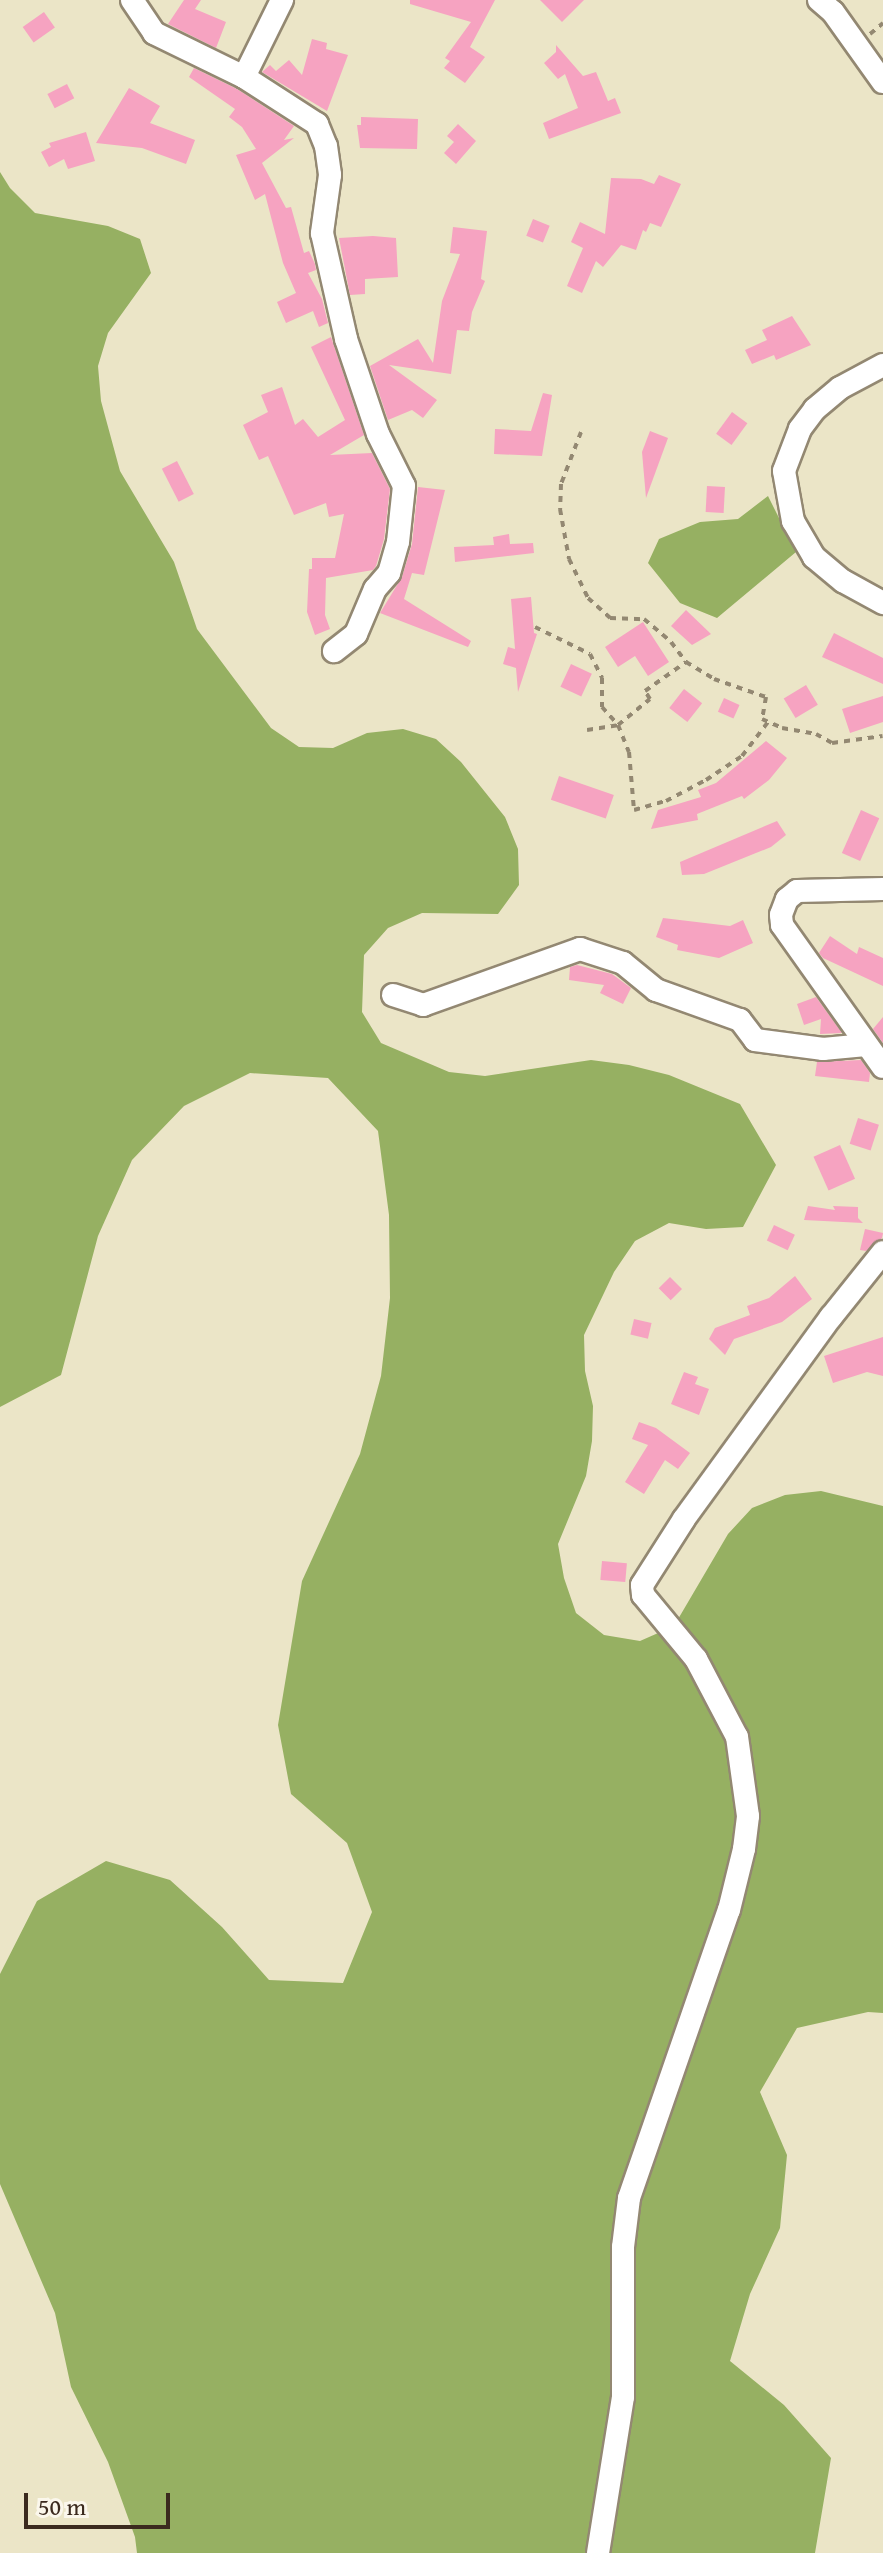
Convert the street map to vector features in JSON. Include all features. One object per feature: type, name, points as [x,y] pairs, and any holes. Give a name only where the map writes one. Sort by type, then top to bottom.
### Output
[{"type":"street","points":[[132,0],[154,33],[244,77],[317,124],[326,146],[330,175],[322,233],[346,339],[378,434],[404,486],[398,542],[389,573],[375,589],[356,634],[334,651]]},
{"type":"street","points":[[244,77],[282,0]]},
{"type":"street","points":[[819,0],[833,12],[883,82]]},
{"type":"street","points":[[883,365],[840,388],[815,409],[800,429],[784,471],[793,521],[814,557],[843,581],[883,603]]},
{"type":"street","points":[[883,889],[797,891],[787,899],[781,915],[782,925],[883,1067]]},
{"type":"street","points":[[393,995],[423,1005],[493,983],[580,949],[623,963],[656,990],[740,1020],[755,1040],[823,1049],[866,1045]]},
{"type":"street","points":[[598,2553],[623,2397],[623,2247],[629,2198],[729,1910],[744,1849],[748,1816],[737,1737],[696,1659],[643,1595],[642,1585],[702,1493],[831,1317],[883,1252]]},
{"type":"path","points":[[581,432],[561,484],[560,509],[569,559],[588,598],[610,618],[644,619],[671,642],[686,662],[738,690],[766,697],[762,719],[768,722],[782,728],[816,734],[832,743],[883,736]]},
{"type":"path","points":[[535,627],[590,654],[602,678],[602,707],[618,725],[629,752],[634,810],[666,801],[706,780],[742,756],[768,722]]},
{"type":"path","points":[[587,730],[618,725],[650,699],[645,691],[686,662]]},
{"type":"green space","points":[[0,172],[10,188],[35,213],[108,226],[140,239],[151,273],[108,333],[98,366],[101,401],[120,471],[174,562],[197,629],[271,728],[299,747],[333,748],[367,733],[403,729],[436,739],[461,762],[505,817],[518,849],[519,885],[498,914],[422,913],[388,928],[364,955],[362,1012],[381,1043],[449,1072],[485,1076],[591,1060],[669,1075],[740,1104],[776,1165],[743,1227],[706,1229],[669,1223],[635,1241],[614,1272],[584,1335],[585,1371],[593,1406],[592,1441],[586,1476],[558,1544],[564,1578],[576,1613],[604,1635],[640,1641],[674,1626],[728,1534],[752,1508],[785,1495],[821,1491],[883,1506],[883,2013],[868,2012],[797,2028],[760,2092],[787,2155],[780,2228],[750,2294],[730,2361],[784,2405],[831,2458],[815,2553],[137,2553],[135,2537],[108,2462],[71,2387],[55,2313],[0,2184],[0,1974],[37,1901],[106,1861],[170,1880],[222,1927],[269,1980],[343,1983],[372,1912],[347,1843],[291,1794],[278,1725],[302,1581],[360,1454],[381,1376],[390,1298],[389,1215],[378,1131],[328,1078],[250,1073],[184,1106],[132,1160],[98,1236],[61,1375],[0,1407]]},
{"type":"green space","points":[[768,496],[796,552],[717,618],[680,603],[648,563],[659,539],[700,522],[738,519]]},
{"type":"building","points":[[184,0],[201,0],[195,9],[226,22],[216,48],[168,24]]},
{"type":"building","points":[[410,0],[495,0],[470,47],[485,57],[465,83],[444,68],[450,61],[445,58],[471,22],[410,4]]},
{"type":"building","points":[[540,0],[584,0],[562,22]]},
{"type":"building","points":[[44,12],[55,28],[34,42],[23,27]]},
{"type":"building","points":[[312,39],[327,43],[326,49],[348,55],[327,111],[262,72],[270,65],[276,71],[289,60],[302,75]]},
{"type":"building","points":[[556,45],[583,76],[596,72],[608,101],[615,98],[621,113],[549,139],[543,123],[578,108],[565,74],[558,79],[544,63],[556,52]]},
{"type":"building","points":[[194,68],[237,89],[294,126],[284,140],[294,138],[262,163],[286,208],[291,207],[304,253],[309,251],[315,264],[316,270],[308,273],[322,299],[328,323],[319,327],[313,311],[286,323],[277,302],[296,293],[283,263],[265,194],[255,200],[236,155],[256,149],[242,127],[229,117],[235,109],[189,77]]},
{"type":"building","points":[[67,84],[74,98],[55,108],[47,94]]},
{"type":"building","points":[[129,88],[160,106],[150,123],[195,140],[186,164],[142,148],[96,143]]},
{"type":"building","points":[[361,117],[418,119],[417,149],[360,148],[357,125],[361,125]]},
{"type":"building","points":[[458,124],[476,141],[456,164],[444,153],[454,142],[447,136]]},
{"type":"building","points":[[86,132],[95,161],[68,169],[64,159],[49,167],[41,152],[51,147],[49,143]]},
{"type":"building","points":[[659,175],[681,184],[661,227],[650,223],[646,232],[643,230],[636,250],[621,245],[603,267],[596,261],[582,293],[567,286],[583,248],[571,242],[580,222],[605,234],[611,178],[641,179],[654,184]]},
{"type":"building","points":[[533,219],[550,226],[543,242],[526,236]]},
{"type":"building","points":[[453,227],[487,231],[481,279],[485,281],[472,312],[469,331],[457,330],[451,374],[389,365],[437,400],[423,418],[412,410],[388,420],[370,366],[418,339],[433,363],[442,301],[460,254],[450,253]]},
{"type":"building","points":[[339,238],[396,238],[398,277],[365,279],[365,294],[350,295]]},
{"type":"building","points":[[792,316],[811,345],[776,360],[774,355],[752,364],[745,350],[767,340],[762,330]]},
{"type":"building","points":[[331,337],[364,435],[330,455],[372,453],[390,489],[384,539],[376,566],[373,570],[326,578],[325,615],[330,629],[315,635],[307,612],[309,569],[312,569],[312,558],[335,558],[344,514],[329,517],[326,503],[294,515],[268,456],[259,460],[243,425],[268,412],[261,395],[282,387],[295,425],[303,419],[318,437],[345,420],[311,347]]},
{"type":"building","points":[[543,393],[552,395],[542,456],[494,454],[495,429],[531,431]]},
{"type":"building","points":[[732,412],[747,423],[732,445],[716,434]]},
{"type":"building","points":[[650,431],[668,438],[646,498],[642,452]]},
{"type":"building","points":[[177,461],[194,494],[179,502],[162,469]]},
{"type":"building","points":[[707,486],[725,487],[724,513],[706,512]]},
{"type":"building","points":[[418,487],[445,490],[424,575],[412,573],[404,599],[471,641],[468,647],[380,613],[402,577],[412,544]]},
{"type":"building","points":[[509,534],[510,544],[533,543],[534,553],[455,562],[454,547],[494,545],[493,537]]},
{"type":"building","points":[[531,597],[534,633],[537,634],[518,692],[516,668],[503,664],[508,647],[515,649],[511,599]]},
{"type":"building","points":[[686,610],[711,634],[692,645],[671,626]]},
{"type":"building","points":[[643,622],[669,662],[648,676],[635,656],[618,667],[605,647]]},
{"type":"building","points":[[834,633],[883,658],[883,684],[822,657]]},
{"type":"building","points":[[571,664],[592,674],[581,696],[560,687]]},
{"type":"building","points":[[806,685],[818,705],[796,718],[784,698]]},
{"type":"building","points":[[684,689],[702,703],[687,722],[669,708]]},
{"type":"building","points":[[883,696],[883,722],[850,733],[842,709]]},
{"type":"building","points":[[724,698],[740,705],[733,719],[718,712]]},
{"type":"building","points":[[766,741],[787,758],[769,780],[744,799],[742,796],[697,814],[698,820],[651,829],[658,810],[701,797],[698,790],[716,783]]},
{"type":"building","points":[[559,776],[614,795],[606,819],[551,800]]},
{"type":"building","points":[[861,810],[879,818],[860,861],[842,853]]},
{"type":"building","points":[[777,821],[786,835],[771,847],[704,874],[682,875],[680,862]]},
{"type":"building","points":[[663,918],[730,926],[743,920],[753,943],[719,958],[677,950],[678,945],[656,937]]},
{"type":"building","points":[[830,936],[857,954],[859,947],[883,958],[883,986],[823,958],[819,953]]},
{"type":"building","points":[[577,965],[612,974],[631,988],[623,1004],[600,993],[604,985],[569,980],[570,967]]},
{"type":"building","points":[[816,997],[842,1033],[820,1034],[821,1019],[804,1025],[797,1004]]},
{"type":"building","points":[[883,1017],[883,1043],[873,1029]]},
{"type":"building","points":[[861,1060],[870,1073],[869,1082],[815,1076],[817,1062]]},
{"type":"building","points":[[858,1118],[879,1125],[871,1150],[850,1144]]},
{"type":"building","points":[[840,1145],[855,1179],[829,1191],[814,1157]]},
{"type":"building","points":[[808,1206],[835,1210],[833,1206],[858,1207],[858,1218],[863,1223],[804,1220]]},
{"type":"building","points":[[774,1225],[795,1235],[788,1250],[767,1240]]},
{"type":"building","points":[[865,1229],[883,1233],[882,1238],[866,1251],[860,1250]]},
{"type":"building","points":[[795,1276],[812,1299],[782,1322],[734,1339],[725,1355],[709,1339],[715,1328],[750,1315],[747,1306],[769,1298]]},
{"type":"building","points":[[670,1277],[682,1289],[671,1300],[659,1288]]},
{"type":"building","points":[[634,1319],[652,1323],[648,1339],[630,1335]]},
{"type":"building","points":[[883,1337],[883,1376],[867,1372],[833,1383],[824,1356]]},
{"type":"building","points":[[684,1372],[698,1377],[695,1384],[709,1389],[699,1415],[671,1404]]},
{"type":"building","points":[[639,1422],[656,1428],[690,1453],[678,1469],[665,1460],[644,1494],[625,1482],[648,1445],[632,1439]]},
{"type":"building","points":[[602,1561],[627,1563],[625,1582],[600,1580]]}]
